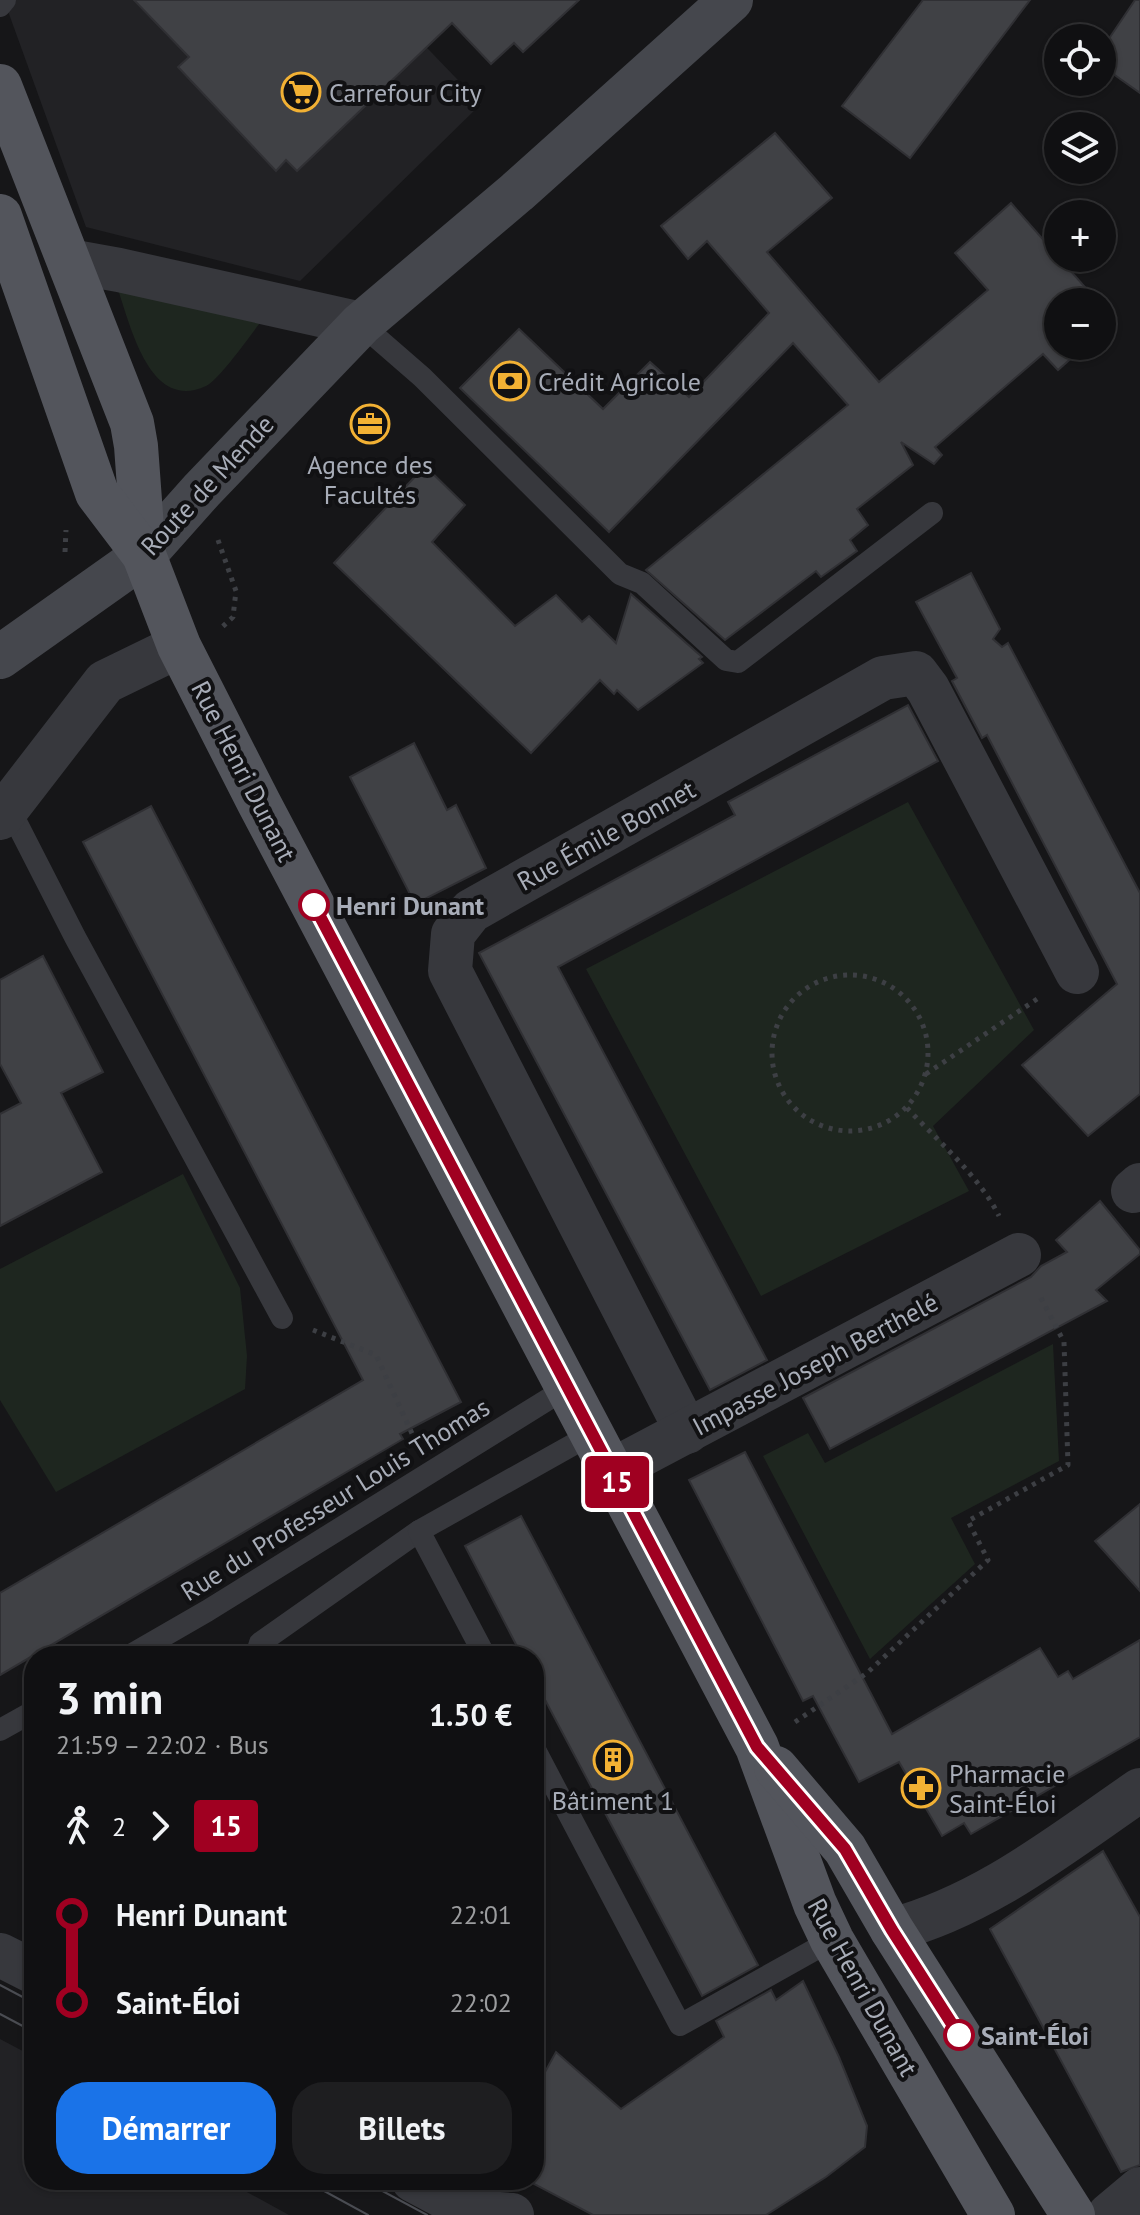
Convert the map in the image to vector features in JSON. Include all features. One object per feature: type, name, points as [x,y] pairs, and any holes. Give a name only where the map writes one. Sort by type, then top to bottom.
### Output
[{"type":"main road","points":[[0,86],[132,423],[144,555]]},
{"type":"main road","points":[[0,216],[97,493],[144,555]]},
{"type":"main road","name":"Rue Henri Dunant","points":[[144,555],[179,646],[757,1747],[815,1904],[832,1940],[993,2215]]},
{"type":"main road","name":"Rue Henri Dunant","points":[[757,1747],[845,1849],[892,1930],[1073,2215]]},
{"type":"street","name":"Route de Mende","points":[[0,657],[144,555],[361,324],[517,192],[731,0]]},
{"type":"street","points":[[69,261],[361,324]]},
{"type":"street","points":[[4,813],[105,682],[179,646]]},
{"type":"street","name":"Rue Émile Bonnet","points":[[687,1432],[450,971],[453,934],[471,911],[883,678],[916,673],[928,689],[1077,972]]},
{"type":"street","name":"Impasse Joseph Berthelé","points":[[602,1452],[687,1432],[1019,1255]]},
{"type":"street","points":[[892,1930],[940,1916],[1000,1886],[1140,1790]]},
{"type":"street","points":[[0,1955],[24,1967]]},
{"type":"street","points":[[1109,2215],[1140,2189]]},
{"type":"street","points":[[432,2190],[473,2212],[512,2215]]},
{"type":"lane","points":[[0,6],[5,0]]},
{"type":"lane","points":[[361,324],[422,377],[620,574],[642,583],[726,660],[738,662],[932,513]]},
{"type":"lane","points":[[4,813],[282,1318]]},
{"type":"lane","name":"Rue du Professeur Louis Thomas","points":[[146,1646],[568,1387]]},
{"type":"lane","points":[[259,1646],[419,1531],[602,1452]]},
{"type":"lane","points":[[419,1531],[480,1646]]},
{"type":"lane","points":[[0,1730],[24,1717]]},
{"type":"lane","points":[[544,1767],[680,2025],[832,1940]]},
{"type":"path","points":[[926,1074],[1077,972]]},
{"type":"path","points":[[861,975],[886,983],[908,1000],[922,1022],[929,1048],[926,1074],[919,1092],[907,1108],[886,1124],[860,1132],[833,1130],[809,1121],[788,1103],[776,1079],[771,1052],[776,1026],[789,1002],[809,985],[834,976],[861,975]]},
{"type":"path","points":[[757,1747],[867,1673],[988,1560],[968,1521],[1068,1465],[1064,1342],[994,1205],[907,1108]]},
{"type":"path","points":[[282,1318],[376,1355],[430,1473]]},
{"type":"shaded area","points":[[4,0],[381,0],[481,104],[300,281],[86,227]]},
{"type":"shaded area","points":[[116,284],[263,319],[212,382],[186,391],[169,387],[144,359]]},
{"type":"shaded area","points":[[908,802],[1034,1030],[933,1126],[969,1191],[761,1296],[586,969]]},
{"type":"shaded area","points":[[183,1174],[240,1288],[247,1356],[245,1389],[56,1492],[0,1400],[0,1269]]},
{"type":"shaded area","points":[[1053,1344],[1059,1461],[951,1518],[975,1564],[870,1659],[763,1456],[808,1433],[825,1463]]},
{"type":"shaded area","points":[[0,2039],[24,2052],[24,2190],[243,2190],[289,2215],[0,2215]]},
{"type":"building","name":"Carrefour City","points":[[134,0],[579,0],[523,52],[514,43],[491,64],[452,23],[297,171],[286,160],[276,171],[178,67],[189,57]]},
{"type":"building","points":[[923,0],[1030,0],[910,158],[842,106]]},
{"type":"building","points":[[1135,0],[1140,0],[1140,93],[1116,76],[1116,28]]},
{"type":"building","points":[[775,133],[832,198],[767,252],[879,382],[988,290],[955,253],[1011,203],[1044,241],[1044,272],[1072,272],[1086,288],[1044,288],[1044,355],[935,447],[942,455],[934,464],[901,442],[913,465],[857,509],[868,525],[850,540],[857,551],[821,577],[816,571],[725,640],[646,570],[848,405],[793,343],[609,532],[460,388],[519,329],[603,409],[650,362],[689,397],[769,313],[707,241],[688,259],[661,226]]},
{"type":"building","points":[[1049,360],[1069,360],[1058,370]]},
{"type":"building","points":[[425,466],[465,505],[432,542],[515,626],[556,595],[582,622],[589,616],[616,643],[631,594],[702,657],[699,659],[703,663],[638,710],[617,690],[614,694],[600,680],[531,753],[334,563]]},
{"type":"building","points":[[971,573],[1000,629],[993,639],[1002,647],[1008,643],[1140,893],[1140,1094],[1088,1136],[1022,1065],[1117,984],[987,735],[982,738],[952,681],[957,678],[916,602]]},
{"type":"building","points":[[908,705],[938,761],[558,967],[767,1360],[710,1390],[479,953],[735,815],[728,802]]},
{"type":"building","points":[[414,743],[447,810],[456,805],[486,868],[415,904],[350,777]]},
{"type":"building","points":[[151,806],[461,1402],[400,1434],[403,1439],[50,1646],[24,1646],[24,1661],[0,1675],[0,1593],[363,1380],[83,842]]},
{"type":"building","points":[[43,956],[103,1072],[61,1093],[102,1172],[0,1226],[0,1114],[21,1103],[0,1064],[0,980]]},
{"type":"building","points":[[1100,1201],[1140,1250],[1140,1254],[1096,1290],[1107,1301],[830,1449],[803,1398],[1031,1277],[1041,1266],[1067,1252],[1056,1240]]},
{"type":"building","points":[[745,1452],[892,1734],[1040,1648],[1058,1677],[1068,1671],[1073,1679],[1140,1640],[1140,1737],[971,1834],[964,1823],[942,1836],[899,1762],[859,1782],[813,1696],[803,1701],[689,1480]]},
{"type":"building","points":[[1140,1504],[1140,1591],[1095,1541]]},
{"type":"building","name":"Bâtiment 1","points":[[521,1516],[758,1965],[702,1996],[544,1698],[544,1646],[517,1646],[465,1546]]},
{"type":"building","points":[[1103,1851],[1140,1917],[1140,2165],[1121,2172],[990,1929]]},
{"type":"building","points":[[803,1981],[867,2126],[865,2147],[826,2177],[766,2215],[593,2215],[544,2189],[544,2074],[556,2052],[621,2109],[724,2037],[716,2021],[771,1990],[776,2000]]},
{"type":"tram line","points":[[0,1985],[24,1998]]},
{"type":"tram line","points":[[0,2014],[24,2027]]},
{"type":"tram line","points":[[322,2190],[368,2215]]},
{"type":"tram line","points":[[381,2190],[427,2215]]},
{"type":"bus line","name":"15","points":[[314,905],[757,1747],[845,1849],[959,2035]]},
{"type":"place","name":"Carrefour City","points":[[301,92]]},
{"type":"place","name":"Crédit Agricole","points":[[510,381]]},
{"type":"place","name":"Agence des Facultés","points":[[370,424]]},
{"type":"place","name":"Henri Dunant","points":[[314,905]]},
{"type":"place","name":"Bâtiment 1","points":[[613,1760]]},
{"type":"place","name":"Pharmacie Saint-Éloi","points":[[921,1788]]},
{"type":"place","name":"Saint-Éloi","points":[[959,2035]]}]
